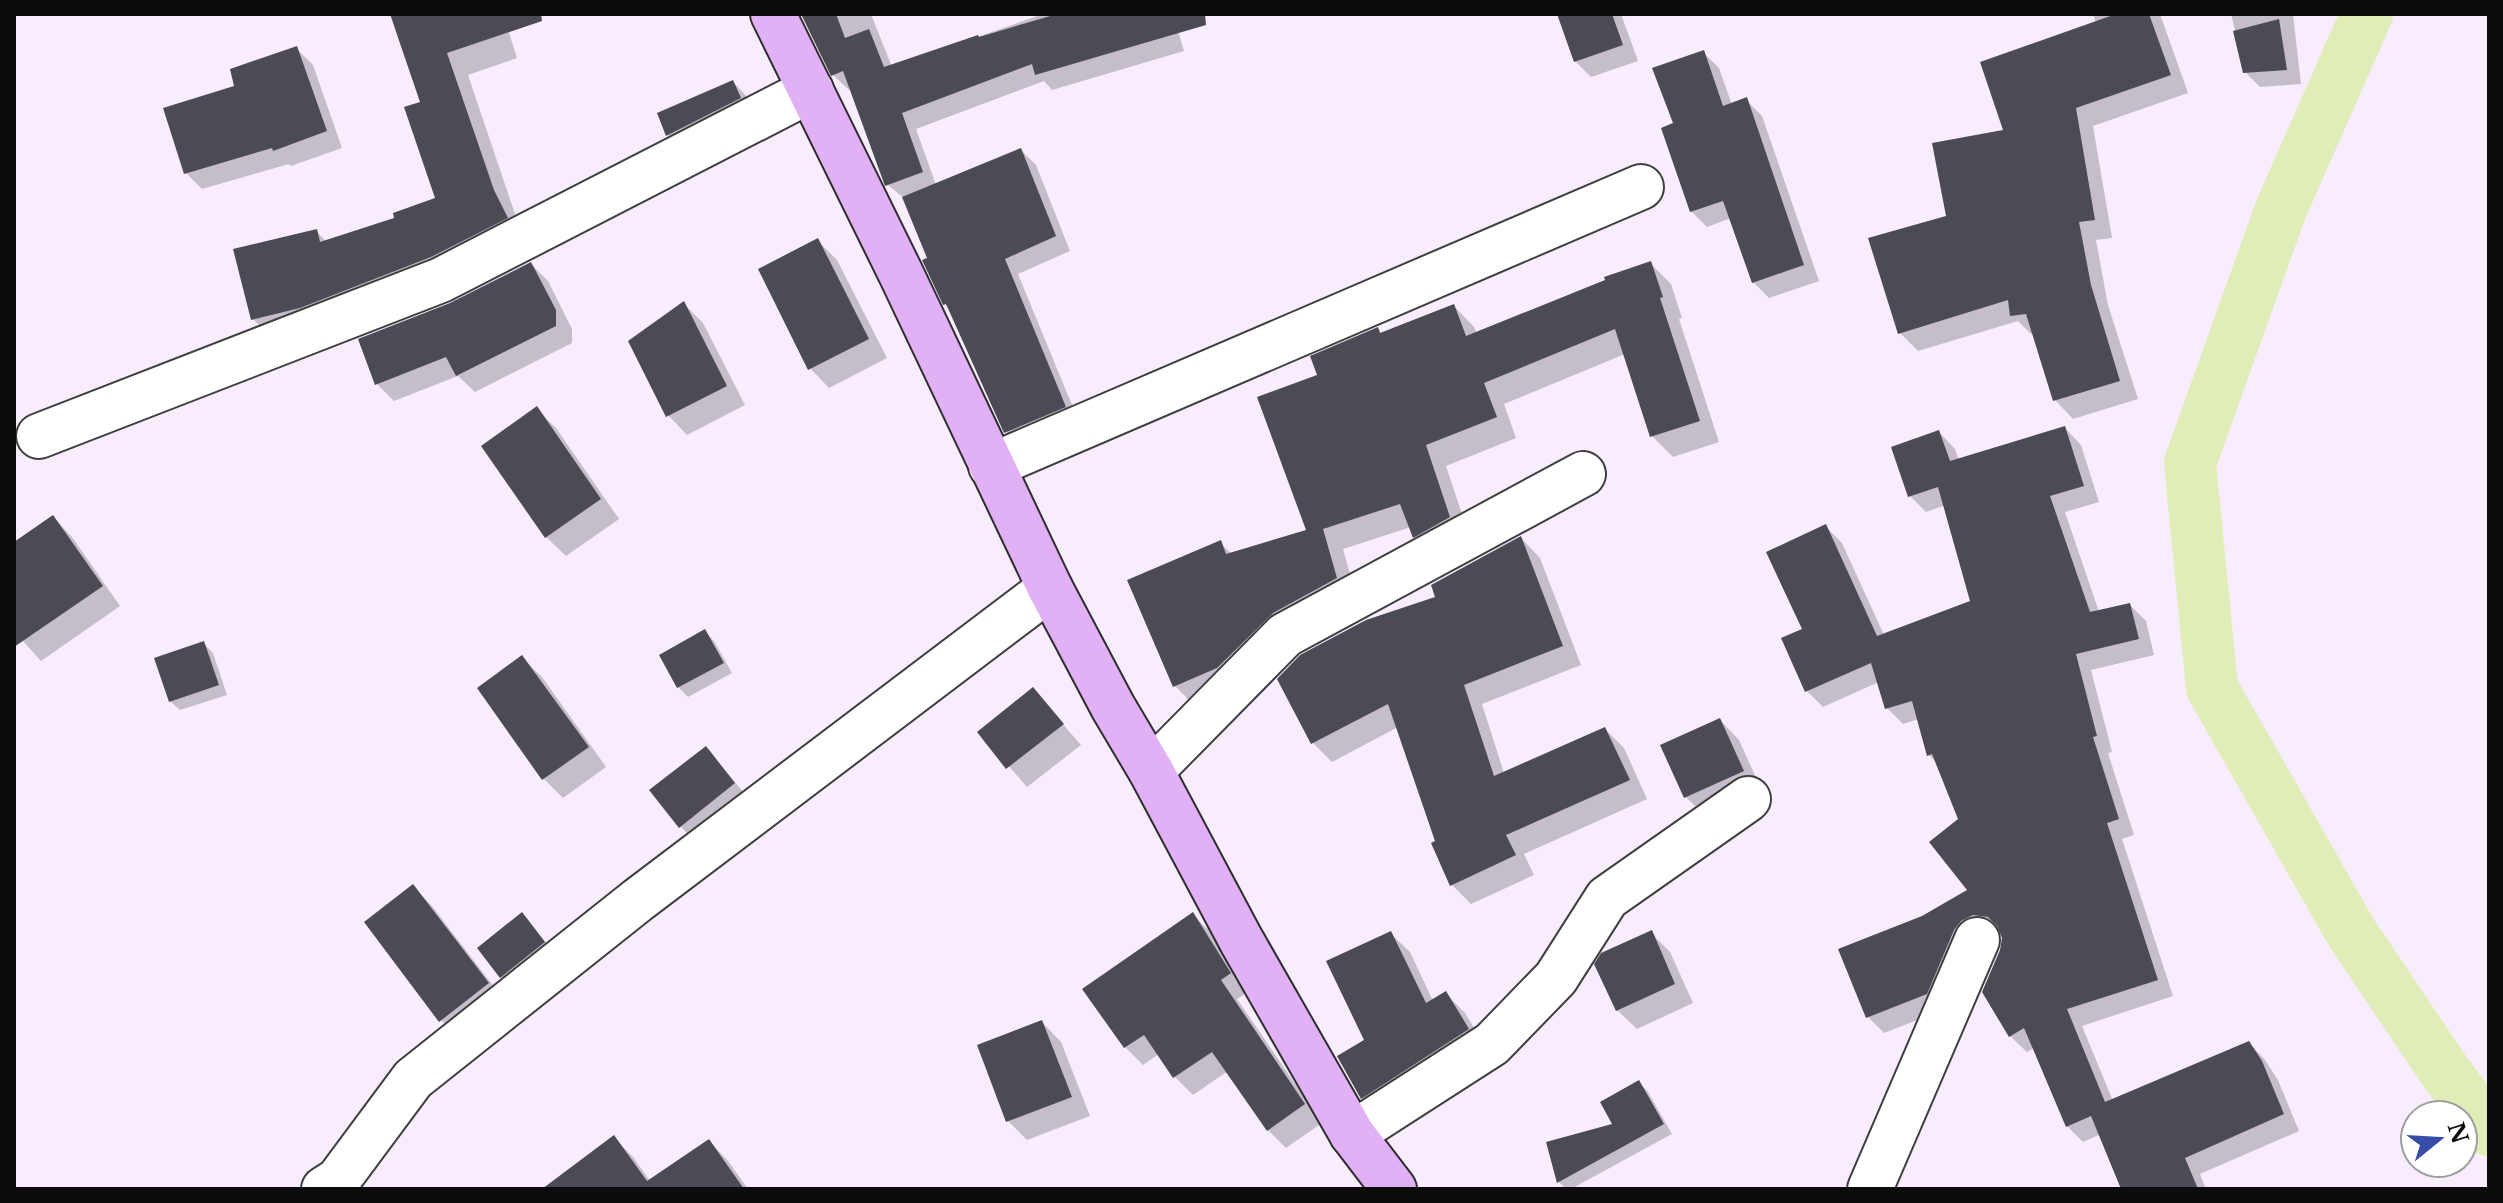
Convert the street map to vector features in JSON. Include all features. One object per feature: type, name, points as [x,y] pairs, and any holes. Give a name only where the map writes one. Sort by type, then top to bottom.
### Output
[{"type":"street","points":[[773,14],[1050,588],[1241,940],[1352,1134],[1394,1189]]},
{"type":"street","points":[[39,436],[441,280],[811,90]]},
{"type":"street","points":[[991,466],[1641,187]]},
{"type":"street","points":[[1151,771],[1285,635],[1583,474]]},
{"type":"street","points":[[324,1189],[338,1180],[413,1079],[650,891],[1050,588]]},
{"type":"street","points":[[1352,1134],[1492,1044],[1556,978],[1607,898],[1748,799]]},
{"type":"street","points":[[1870,1189],[1977,940]]},
{"type":"building","points":[[390,14],[541,14],[542,21],[447,53],[494,190],[508,218],[431,257],[300,308],[251,320],[233,249],[317,229],[320,242],[394,218],[393,213],[435,198],[404,107],[420,102]]},
{"type":"building","points":[[801,14],[836,14],[845,38],[869,29],[884,67],[978,35],[1057,14],[1205,14],[1206,25],[1035,75],[1032,64],[902,113],[923,172],[885,186],[843,71],[831,76]]},
{"type":"building","points":[[1557,14],[1612,14],[1623,45],[1574,62]]},
{"type":"building","points":[[2116,14],[2149,14],[2171,75],[2076,108],[2095,220],[2079,222],[2091,285],[2120,381],[2053,401],[2026,314],[2010,316],[2008,300],[1898,334],[1868,238],[1946,216],[1932,143],[2003,130],[1980,62]]},
{"type":"building","points":[[2279,19],[2287,70],[2243,73],[2233,31]]},
{"type":"building","points":[[297,46],[327,131],[273,151],[272,148],[184,174],[163,108],[234,86],[230,69]]},
{"type":"building","points":[[1704,50],[1723,106],[1747,97],[1804,265],[1752,283],[1723,201],[1690,212],[1661,128],[1673,123],[1652,68]]},
{"type":"building","points":[[733,80],[741,98],[666,136],[657,113]]},
{"type":"building","points":[[1021,148],[1056,236],[1005,259],[1066,407],[1004,433],[946,304],[943,305],[922,260],[927,258],[902,197]]},
{"type":"building","points":[[818,238],[869,339],[808,370],[758,269]]},
{"type":"building","points":[[1651,261],[1700,421],[1650,437],[1615,329],[1484,383],[1497,417],[1426,445],[1450,517],[1413,538],[1400,504],[1323,529],[1337,578],[1273,613],[1217,668],[1173,687],[1127,580],[1221,540],[1226,554],[1306,530],[1257,397],[1317,375],[1310,356],[1378,327],[1380,333],[1454,304],[1466,336],[1605,280],[1604,277]]},
{"type":"building","points":[[531,262],[556,310],[556,326],[456,376],[446,357],[375,385],[358,339],[450,303]]},
{"type":"building","points":[[684,301],[727,386],[666,417],[628,341]]},
{"type":"building","points":[[537,406],[601,499],[545,538],[481,446]]},
{"type":"building","points":[[2065,426],[2084,486],[2050,496],[2090,612],[2130,603],[2139,639],[2076,654],[2097,736],[2093,737],[2119,819],[2107,823],[2158,980],[2067,1009],[2105,1102],[2249,1041],[2262,1061],[2284,1114],[2185,1158],[2198,1189],[2121,1189],[2091,1116],[2066,1127],[2024,1028],[2009,1037],[1982,992],[2002,938],[1997,926],[1988,917],[1973,915],[1961,921],[1954,930],[1927,994],[1866,1018],[1838,949],[1922,916],[1967,890],[1929,842],[1958,819],[1932,754],[1927,756],[1912,701],[1885,709],[1871,663],[1805,692],[1781,638],[1802,629],[1766,552],[1826,524],[1877,636],[1970,601],[1938,487],[1908,497],[1891,447],[1939,430],[1950,461]]},
{"type":"building","points":[[53,515],[103,586],[14,647],[14,542]]},
{"type":"building","points":[[1521,536],[1563,646],[1464,685],[1494,776],[1605,727],[1630,780],[1506,835],[1516,855],[1450,886],[1431,843],[1435,841],[1388,704],[1311,744],[1277,679],[1300,655],[1366,620],[1435,597],[1431,585]]},
{"type":"building","points":[[705,629],[724,663],[677,688],[659,655]]},
{"type":"building","points":[[204,641],[219,685],[169,702],[154,658]]},
{"type":"building","points":[[522,655],[589,747],[542,780],[477,688]]},
{"type":"building","points":[[1033,687],[1064,724],[1006,769],[977,732]]},
{"type":"building","points":[[1720,718],[1744,771],[1684,798],[1660,745]]},
{"type":"building","points":[[706,746],[735,783],[679,828],[649,790]]},
{"type":"building","points":[[413,884],[489,983],[439,1022],[364,922]]},
{"type":"building","points":[[522,912],[545,942],[500,978],[477,948]]},
{"type":"building","points":[[1193,912],[1231,973],[1221,980],[1305,1104],[1267,1131],[1212,1052],[1173,1078],[1144,1035],[1124,1048],[1082,989]]},
{"type":"building","points":[[1652,930],[1675,984],[1616,1011],[1594,964],[1601,953]]},
{"type":"building","points":[[1391,931],[1426,1003],[1446,991],[1469,1029],[1361,1099],[1337,1056],[1364,1040],[1326,961]]},
{"type":"building","points":[[1042,1020],[1072,1097],[1006,1122],[977,1045]]},
{"type":"building","points":[[1639,1080],[1664,1124],[1557,1183],[1546,1142],[1612,1124],[1600,1102]]},
{"type":"building","points":[[614,1135],[647,1181],[709,1139],[744,1189],[542,1189]]},
{"type":"waterway","points":[[2367,14],[2281,209],[2190,463],[2212,688],[2351,932],[2446,1073],[2489,1130]]}]
